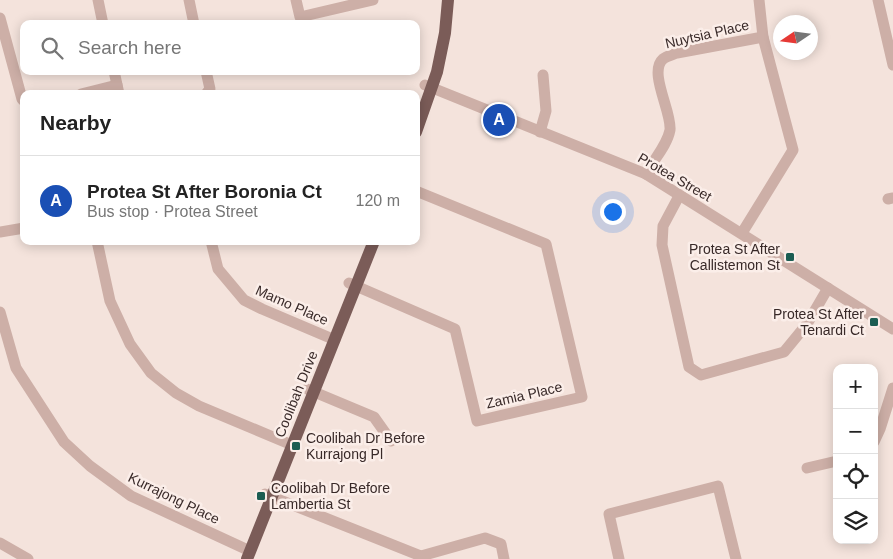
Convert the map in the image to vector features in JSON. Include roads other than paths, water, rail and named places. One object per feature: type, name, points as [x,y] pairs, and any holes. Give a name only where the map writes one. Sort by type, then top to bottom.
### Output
[{"type":"main road","points":[[420,103],[429,86],[442,0]]},
{"type":"main road","points":[[420,117],[441,54],[448,0]]},
{"type":"main road","name":"Coolibah Drive","points":[[245,554],[352,285],[365,245]]},
{"type":"main road","name":"Coolibah Drive","points":[[352,285],[372,245]]},
{"type":"street","points":[[98,0],[103,20]]},
{"type":"street","points":[[188,0],[193,20]]},
{"type":"street","points":[[296,0],[300,17],[373,0]]},
{"type":"street","points":[[742,233],[793,150],[763,36],[758,0]]},
{"type":"street","points":[[878,0],[893,65]]},
{"type":"street","points":[[0,18],[20,92]]},
{"type":"street","name":"Nuytsia Place","points":[[646,174],[670,131],[668,112],[658,75],[661,60],[664,57],[677,53],[763,36]]},
{"type":"street","points":[[115,75],[118,89]]},
{"type":"street","points":[[207,75],[209,90]]},
{"type":"street","points":[[540,132],[546,111],[543,75]]},
{"type":"street","name":"Protea Street","points":[[429,86],[646,174],[893,328]]},
{"type":"street","name":"Zamia Place","points":[[352,285],[456,329],[477,421],[582,397],[546,244],[420,193]]},
{"type":"street","points":[[679,196],[663,226],[662,245],[688,367],[701,374],[784,352],[807,324],[828,288]]},
{"type":"street","points":[[0,232],[20,229]]},
{"type":"street","points":[[98,245],[110,301],[130,344],[151,373],[176,393],[199,406],[289,444]]},
{"type":"street","name":"Mamo Place","points":[[213,245],[218,269],[244,300],[262,310],[331,339]]},
{"type":"street","name":"Kurrajong Place","points":[[0,312],[16,368],[64,442],[90,466],[131,496],[245,554]]},
{"type":"street","points":[[878,433],[893,388]]},
{"type":"street","points":[[310,391],[374,417],[391,441]]},
{"type":"street","points":[[807,468],[833,462]]},
{"type":"street","points":[[619,559],[609,514],[718,486],[736,559]]},
{"type":"street","points":[[269,495],[420,556],[485,538],[500,544],[504,559]]},
{"type":"street","points":[[0,543],[28,559]]},
{"type":"place","name":"Protea St After Boronia Ct","points":[[499,120]]},
{"type":"place","name":"Protea St After Callistemon St","points":[[790,257]]},
{"type":"place","name":"Protea St After Tenardi Ct","points":[[874,322]]},
{"type":"place","name":"Coolibah Dr Before Kurrajong Pl","points":[[296,446]]},
{"type":"place","name":"Coolibah Dr Before Lambertia St","points":[[261,496]]}]
